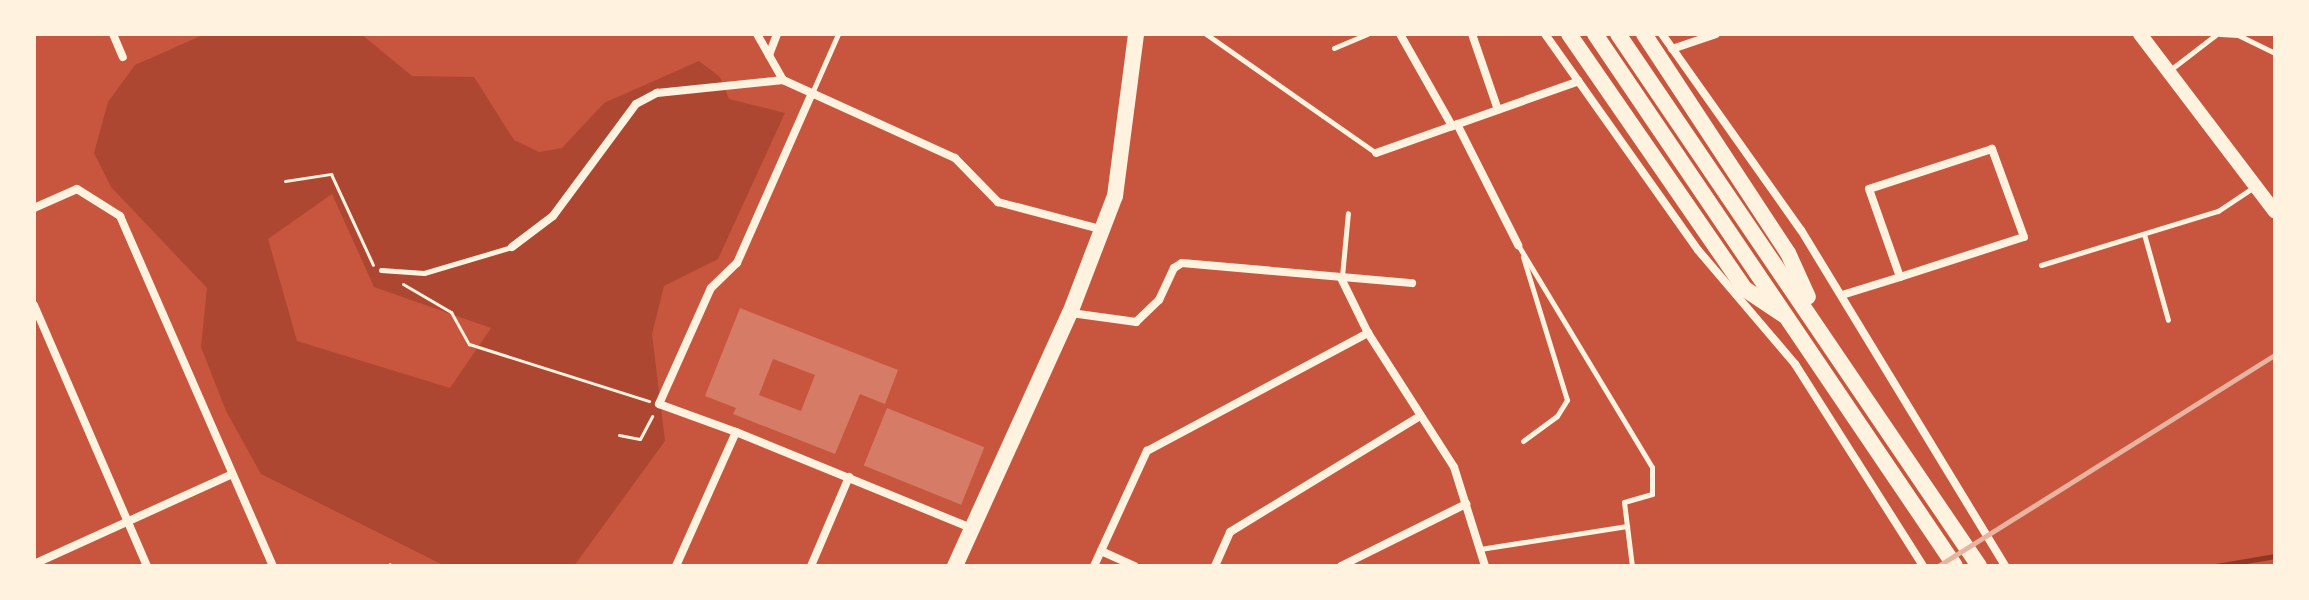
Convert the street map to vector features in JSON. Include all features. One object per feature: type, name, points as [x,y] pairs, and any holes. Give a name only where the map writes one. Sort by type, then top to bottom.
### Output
[{"type":"highway","points":[[955,566],[1070,313],[1115,196],[1136,34]]},
{"type":"highway","points":[[1569,34],[1745,289],[1787,317]]},
{"type":"highway","points":[[1595,34],[1955,566]]},
{"type":"highway","points":[[1618,34],[1827,337],[1979,566]]},
{"type":"highway","points":[[1644,34],[1788,253],[1827,337]]},
{"type":"main road","points":[[2140,34],[2255,186],[2270,194],[2275,212]]},
{"type":"street","points":[[113,34],[123,57]]},
{"type":"street","points":[[757,34],[783,80]]},
{"type":"street","points":[[769,55],[777,34]]},
{"type":"street","points":[[1400,34],[1455,125],[1518,245]]},
{"type":"street","points":[[1472,34],[1498,110]]},
{"type":"street","points":[[1545,34],[1698,250],[1795,364],[1923,566]]},
{"type":"street","points":[[1662,34],[1842,295],[1915,411],[1967,510],[2004,564]]},
{"type":"street","points":[[1672,49],[1716,34]]},
{"type":"street","points":[[512,247],[540,230],[566,202],[636,104],[657,93],[783,80],[967,165],[998,202],[1100,229]]},
{"type":"street","points":[[1376,153],[1579,81]]},
{"type":"street","points":[[812,93],[737,263],[711,288],[659,404],[736,432],[971,528]]},
{"type":"street","points":[[1842,295],[1900,277],[2024,237],[1992,149],[1869,189],[1900,277]]},
{"type":"street","points":[[35,206],[77,189],[120,216],[273,566]]},
{"type":"street","points":[[1070,313],[1136,322],[1159,300],[1174,268],[1182,263],[1342,280],[1412,283]]},
{"type":"street","points":[[1342,280],[1368,333],[1454,467],[1485,566]]},
{"type":"street","points":[[34,305],[147,566]]},
{"type":"street","points":[[1094,566],[1147,451],[1368,333]]},
{"type":"street","points":[[1215,566],[1230,532],[1420,416]]},
{"type":"street","points":[[676,566],[736,432]]},
{"type":"street","points":[[34,564],[232,474]]},
{"type":"street","points":[[811,566],[849,477]]},
{"type":"street","points":[[1341,566],[1466,504]]},
{"type":"street","points":[[1101,551],[1135,566]]},
{"type":"lane","points":[[812,93],[838,34]]},
{"type":"lane","points":[[1206,34],[1376,153]]},
{"type":"lane","points":[[1334,48],[1367,34]]},
{"type":"lane","points":[[2168,71],[2218,34],[2238,35],[2275,53]]},
{"type":"lane","points":[[2041,265],[2218,211],[2255,186]]},
{"type":"lane","points":[[1342,280],[1348,213]]},
{"type":"lane","points":[[2144,234],[2168,320]]},
{"type":"lane","points":[[1518,245],[1567,400],[1557,416],[1523,441]]},
{"type":"lane","points":[[1518,245],[1652,467],[1652,494],[1624,502],[1632,566]]},
{"type":"lane","points":[[381,270],[424,273],[512,247]]},
{"type":"lane","points":[[1480,549],[1627,526]]},
{"type":"path","points":[[494,352],[659,404],[640,439],[619,435]]},
{"type":"shaded area","points":[[205,34],[361,34],[412,76],[474,77],[514,140],[539,152],[562,148],[604,103],[699,61],[720,77],[729,99],[785,113],[718,259],[664,286],[652,334],[665,441],[574,566],[445,566],[261,474],[226,411],[201,347],[207,288],[111,187],[94,153],[108,102],[135,65]],"holes":[[[332,194],[374,287],[491,328],[450,388],[297,341],[268,239]]]},
{"type":"building","points":[[740,308],[898,370],[885,404],[860,394],[835,454],[733,414],[736,408],[705,396]],"holes":[[[773,359],[815,375],[801,411],[759,395]]]},
{"type":"building","points":[[887,408],[984,447],[961,505],[864,465]]},
{"type":"waterway","points":[[2216,566],[2275,556]]},
{"type":"railway","points":[[1938,566],[2275,355]]}]
